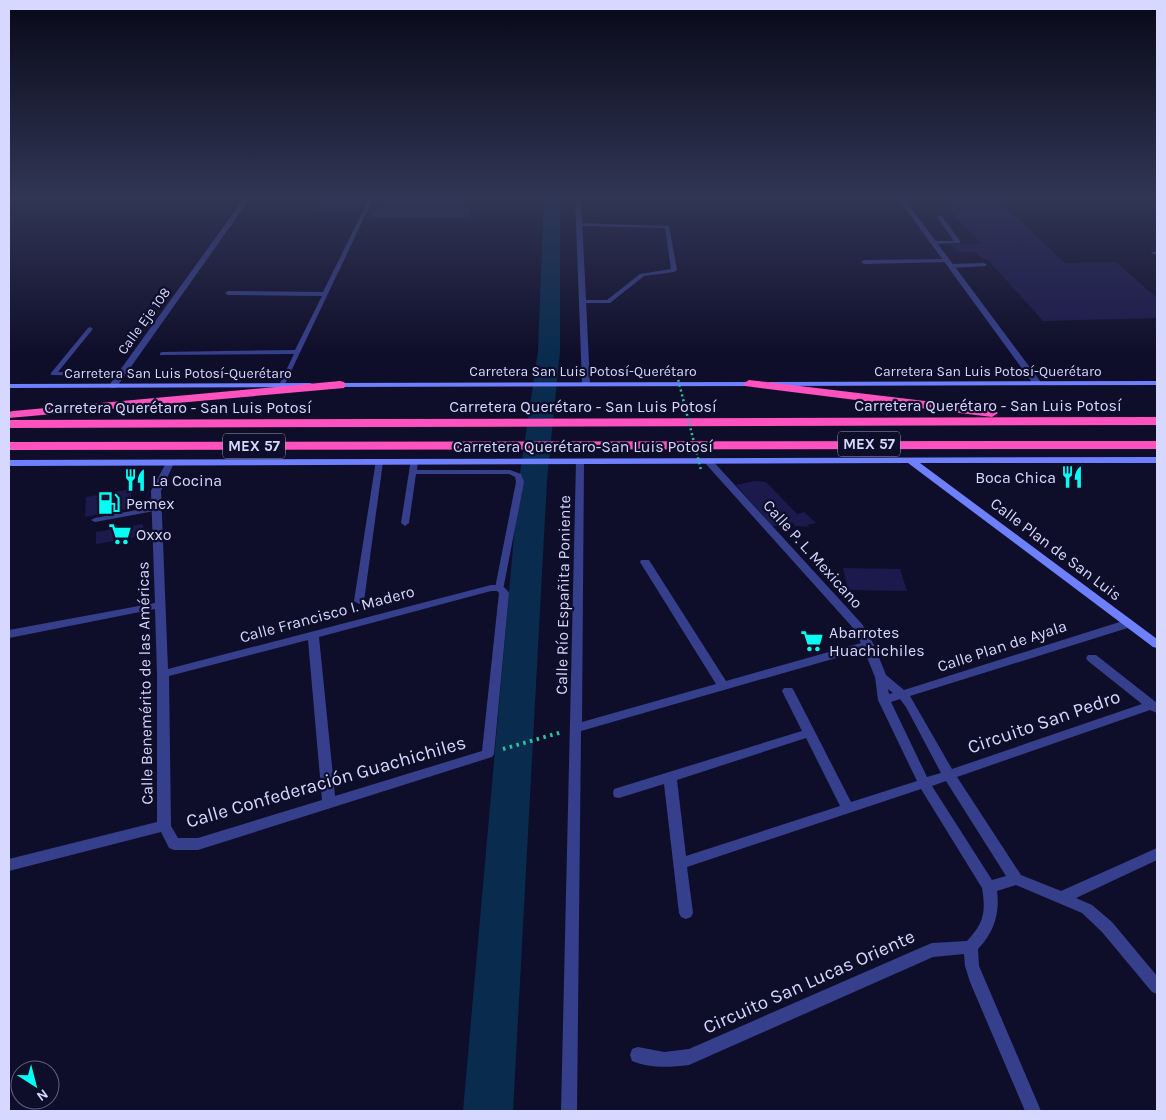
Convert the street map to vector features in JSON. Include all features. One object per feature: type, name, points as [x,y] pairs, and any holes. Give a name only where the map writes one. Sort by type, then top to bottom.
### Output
[{"type":"highway","points":[[749,384],[1058,421]]},
{"type":"highway","points":[[9,416],[340,385]]},
{"type":"highway","name":"Carretera Querétaro - San Luis Potosí","points":[[9,424],[1157,421]]},
{"type":"highway","name":"MEX 57","points":[[9,446],[580,444],[1157,445]]},
{"type":"main road","name":"Carretera San Luis Potosí-Querétaro","points":[[9,386],[563,383],[1157,383]]},
{"type":"main road","name":"Carretera Querétaro-San Luis Potosí","points":[[9,463],[513,461],[705,466],[911,461],[1157,460]]},
{"type":"main road","name":"Calle Plan de San Luis","points":[[911,461],[1157,644]]},
{"type":"street","name":"Calle Eje 108","points":[[113,386],[211,249]]},
{"type":"street","points":[[580,249],[586,383]]},
{"type":"street","points":[[939,249],[1037,383]]},
{"type":"street","name":"Calle Río Españita Poniente","points":[[569,1111],[580,462]]},
{"type":"street","name":"Calle Benemérito de las Américas","points":[[170,463],[156,491],[163,674],[164,826],[174,844]]},
{"type":"street","name":"Calle P. L. Mexicano","points":[[705,466],[858,627],[868,645],[880,677],[884,700]]},
{"type":"street","points":[[644,562],[723,686]]},
{"type":"street","name":"Calle Francisco I. Madero","points":[[163,674],[491,588],[500,588]]},
{"type":"street","name":"Calle Confederación Guachichiles","points":[[174,844],[198,844],[488,754],[504,593],[500,588]]},
{"type":"street","points":[[9,634],[160,605]]},
{"type":"street","name":"Calle Plan de Ayala","points":[[884,700],[1130,623]]},
{"type":"street","points":[[313,635],[329,803]]},
{"type":"street","points":[[576,728],[868,645]]},
{"type":"street","name":"Circuito San Pedro","points":[[1092,658],[1154,707]]},
{"type":"street","points":[[880,677],[903,695],[920,719],[949,775],[1016,879],[1087,909],[1106,927],[1157,987]]},
{"type":"street","points":[[788,690],[848,808]]},
{"type":"street","points":[[884,700],[924,783],[989,887],[992,904],[990,920],[983,935],[972,947],[972,966],[1033,1111]]},
{"type":"street","name":"Circuito San Pedro","points":[[680,864],[1154,707]]},
{"type":"street","points":[[619,793],[810,733]]},
{"type":"street","points":[[670,777],[686,913]]},
{"type":"street","points":[[9,865],[164,826]]},
{"type":"street","points":[[1063,898],[1157,854]]},
{"type":"street","points":[[989,887],[1016,879]]},
{"type":"street","name":"Circuito San Lucas Oriente","points":[[638,1055],[664,1060],[689,1057],[932,950],[972,947]]},
{"type":"lane","points":[[282,385],[347,249]]},
{"type":"lane","points":[[583,302],[608,302],[642,275],[674,270],[671,249]]},
{"type":"lane","points":[[864,262],[984,265]]},
{"type":"lane","points":[[228,294],[326,294]]},
{"type":"lane","points":[[90,329],[53,374],[121,375]]},
{"type":"lane","points":[[162,354],[298,352]]},
{"type":"lane","points":[[405,523],[414,461]]},
{"type":"lane","points":[[359,601],[379,462]]},
{"type":"lane","points":[[413,472],[510,472],[518,476],[520,482],[500,588]]},
{"type":"lane","points":[[95,520],[157,508]]},
{"type":"path","points":[[677,375],[705,466]]},
{"type":"path","points":[[507,748],[560,733]]},
{"type":"building","points":[[955,249],[1050,249],[1065,263],[1116,262],[1157,298],[1157,318],[1043,321],[987,259],[982,259],[976,252],[957,252]]},
{"type":"building","points":[[754,481],[766,482],[797,514],[804,512],[816,523],[807,525],[810,527],[795,526],[793,523],[787,524],[790,527],[772,526],[736,485]]},
{"type":"building","name":"Pemex","points":[[131,489],[131,508],[85,517],[86,497]]},
{"type":"building","name":"Oxxo","points":[[143,524],[144,536],[96,544],[96,532]]},
{"type":"building","points":[[843,568],[900,569],[907,591],[848,590]]},
{"type":"waterway","points":[[488,1111],[533,480],[549,351],[551,249]]},
{"type":"place","name":"Boca Chica","points":[[1072,477]]},
{"type":"place","name":"La Cocina","points":[[135,480]]},
{"type":"place","name":"Pemex","points":[[109,503]]},
{"type":"place","name":"Oxxo","points":[[120,534]]},
{"type":"place","name":"Abarrotes Huachichiles","points":[[812,641]]}]
